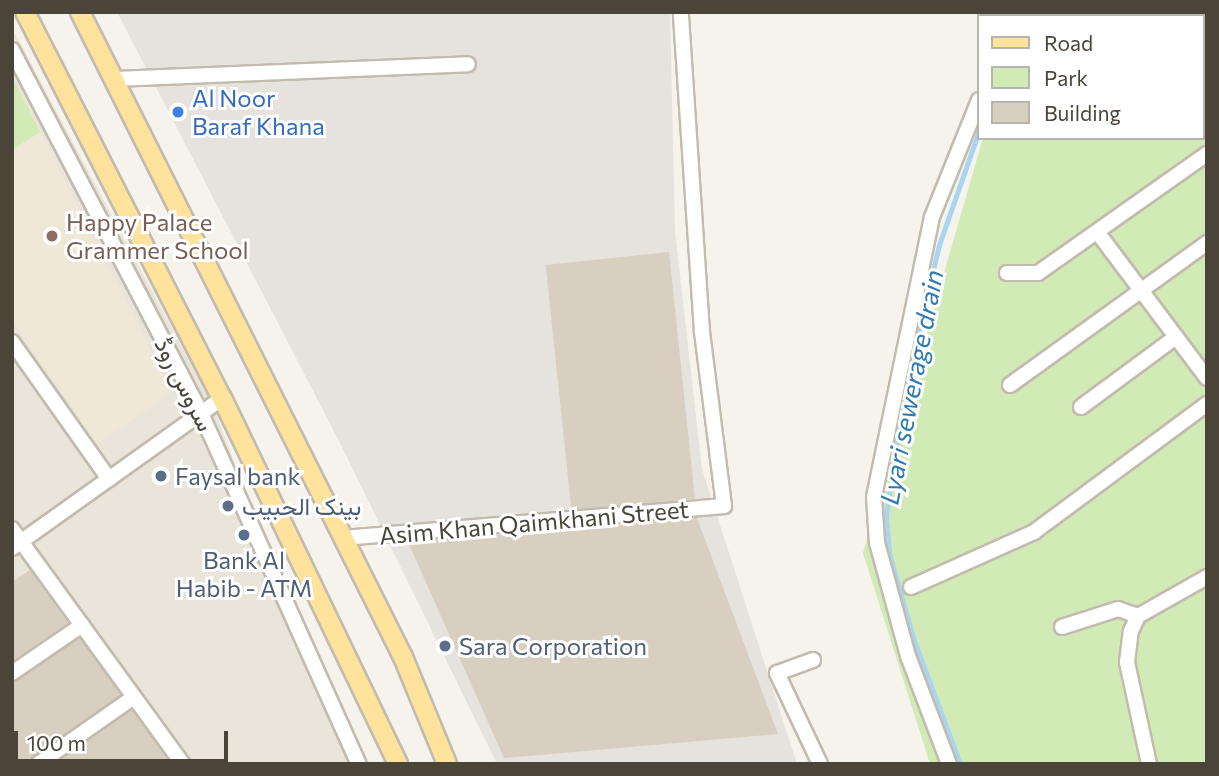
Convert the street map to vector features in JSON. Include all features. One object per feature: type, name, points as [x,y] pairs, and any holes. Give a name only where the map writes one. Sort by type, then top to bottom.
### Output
[{"type":"main road","points":[[25,12],[222,398],[398,764]]},
{"type":"main road","points":[[80,12],[116,79],[344,538],[447,764]]},
{"type":"street","name":"Asim Khan Qaimkhani Street","points":[[344,538],[724,506],[702,332],[681,12]]},
{"type":"street","name":"سروس روڈ","points":[[12,50],[200,411],[359,764]]},
{"type":"street","points":[[116,79],[468,64]]},
{"type":"street","points":[[949,764],[908,656],[877,543],[874,496],[932,217],[978,102]]},
{"type":"street","points":[[1007,273],[1038,273],[1098,233],[1207,153]]},
{"type":"street","points":[[1098,233],[1207,378]]},
{"type":"street","points":[[1010,385],[1207,243]]},
{"type":"street","points":[[1081,407],[1176,337]]},
{"type":"street","points":[[12,342],[109,478]]},
{"type":"street","points":[[183,764],[82,625],[15,540],[222,398]]},
{"type":"street","points":[[911,587],[1034,533],[1207,404]]},
{"type":"street","points":[[1149,764],[1127,662],[1138,616],[1207,577]]},
{"type":"street","points":[[1062,628],[1118,609],[1138,616]]},
{"type":"street","points":[[12,673],[82,625]]},
{"type":"street","points":[[813,660],[777,673],[820,764]]},
{"type":"street","points":[[38,764],[134,697]]},
{"type":"shaded area","points":[[117,12],[670,12],[675,231],[702,469],[797,764],[497,764],[341,445]]},
{"type":"shaded area","points":[[12,28],[211,401],[350,764],[12,764]]},
{"type":"shaded area","name":"Happy Palace Grammer School","points":[[40,132],[172,392],[98,444],[12,320],[12,151]]},
{"type":"green space","points":[[1020,12],[1207,12],[1207,764],[930,764],[863,553],[982,140],[1205,140],[1205,14]]},
{"type":"green space","points":[[14,80],[40,132],[12,150],[12,81]]},
{"type":"building","points":[[669,252],[695,499],[572,512],[546,265]]},
{"type":"building","points":[[697,518],[778,734],[504,758],[408,542]]},
{"type":"building","points":[[30,570],[68,623],[12,661],[12,582]]},
{"type":"building","points":[[80,638],[121,695],[29,764],[12,764],[12,683]]},
{"type":"building","points":[[132,710],[171,764],[55,764]]},
{"type":"waterway","name":"Lyari sewerage drain","points":[[960,764],[914,641],[889,553],[886,515],[904,393],[939,245],[978,134]]},
{"type":"place","name":"Al Noor Baraf Khana","points":[[178,112]]},
{"type":"place","name":"Happy Palace Grammer School","points":[[52,236]]},
{"type":"place","name":"Faysal bank","points":[[161,476]]},
{"type":"place","name":"بينک الحبيب","points":[[228,506]]},
{"type":"place","name":"Bank Al Habib - ATM","points":[[244,535]]},
{"type":"place","name":"Sara Corporation","points":[[445,646]]}]
